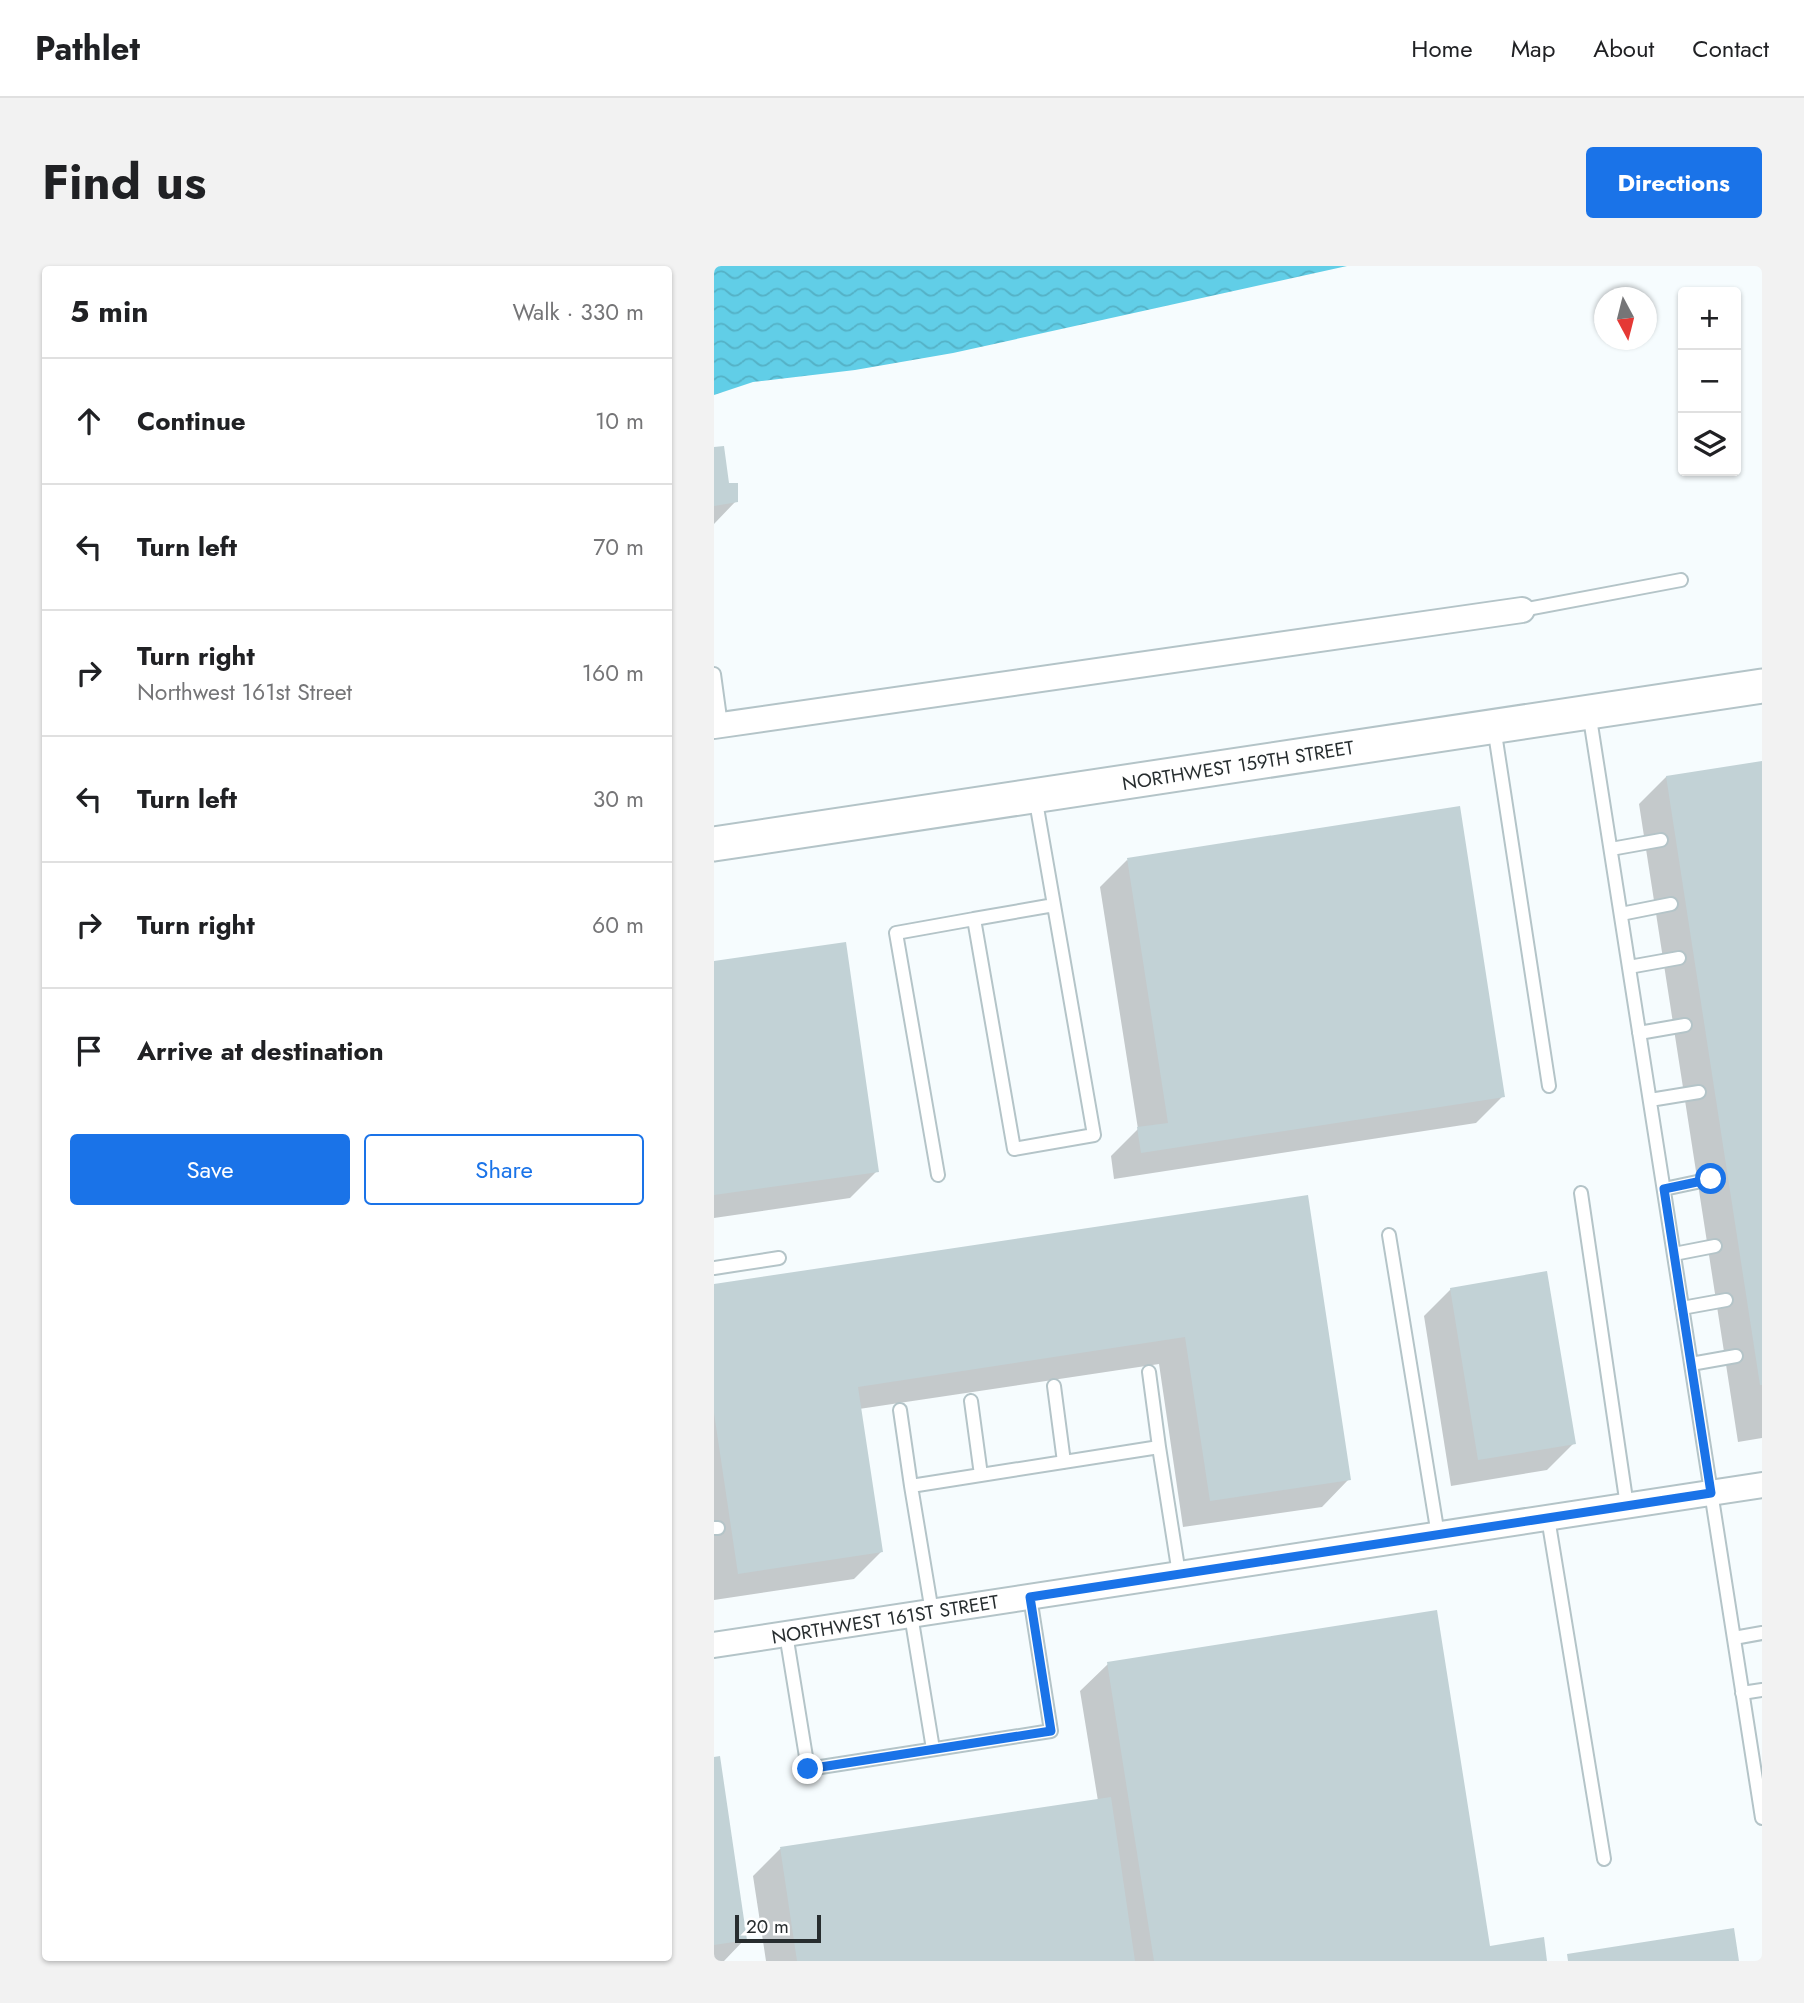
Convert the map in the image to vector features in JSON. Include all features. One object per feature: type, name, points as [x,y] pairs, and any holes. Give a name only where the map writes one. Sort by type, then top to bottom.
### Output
[{"type":"street","points":[[718,726],[1522,610]]},
{"type":"street","name":"NORTHWEST 159TH STREET","points":[[714,844],[1762,686]]},
{"type":"street","name":"NORTHWEST 161ST STREET","points":[[714,1645],[1762,1485]]},
{"type":"lane","points":[[1522,610],[1681,580]]},
{"type":"lane","points":[[714,674],[718,726]]},
{"type":"lane","points":[[1590,712],[1742,1693],[1757,1755],[1762,1818]]},
{"type":"lane","points":[[1494,726],[1549,1086]]},
{"type":"lane","points":[[974,919],[1014,1149],[1094,1135],[1035,796]]},
{"type":"lane","points":[[1611,849],[1661,840]]},
{"type":"lane","points":[[1621,914],[1671,904]]},
{"type":"lane","points":[[938,1175],[895,933],[1054,905]]},
{"type":"lane","points":[[1629,967],[1679,958]]},
{"type":"lane","points":[[1639,1033],[1685,1025]]},
{"type":"lane","points":[[1650,1100],[1699,1092]]},
{"type":"lane","points":[[1664,1189],[1711,1179]]},
{"type":"lane","points":[[1581,1193],[1627,1506]]},
{"type":"lane","points":[[1388,1235],[1438,1535]]},
{"type":"lane","points":[[1674,1254],[1715,1246]]},
{"type":"lane","points":[[714,1268],[779,1258]]},
{"type":"lane","points":[[1682,1308],[1726,1300]]},
{"type":"lane","points":[[1690,1364],[1736,1356]]},
{"type":"lane","points":[[1149,1372],[1179,1574]]},
{"type":"lane","points":[[1054,1386],[1064,1462]]},
{"type":"lane","points":[[971,1401],[981,1475]]},
{"type":"lane","points":[[900,1410],[912,1486],[933,1749]]},
{"type":"lane","points":[[912,1486],[1159,1447]]},
{"type":"lane","points":[[1548,1518],[1604,1859]]},
{"type":"lane","points":[[786,1634],[808,1769],[1051,1731],[1030,1597]]},
{"type":"lane","points":[[1734,1638],[1762,1633]]},
{"type":"lane","points":[[1742,1693],[1762,1690]]},
{"type":"water","points":[[714,266],[1347,266],[953,353],[855,370],[753,382],[714,395]]},
{"type":"building","points":[[724,446],[729,483],[738,483],[738,502],[714,506],[714,447]]},
{"type":"building","points":[[1762,761],[1762,1385],[1760,1385],[1666,776]]},
{"type":"building","points":[[1460,806],[1505,1097],[1141,1153],[1137,1127],[1168,1123],[1127,858]]},
{"type":"building","points":[[846,942],[879,1172],[714,1195],[714,961]]},
{"type":"building","points":[[1308,1195],[1351,1480],[1210,1501],[1185,1337],[858,1387],[883,1552],[738,1574],[714,1413],[714,1284]]},
{"type":"building","points":[[1547,1271],[1576,1444],[1478,1460],[1450,1288]]},
{"type":"building","points":[[1437,1610],[1490,1946],[1544,1937],[1547,1961],[1154,1961],[1107,1662]]},
{"type":"building","points":[[720,1756],[747,1940],[714,1945],[714,1757]]},
{"type":"building","points":[[1111,1797],[1135,1961],[797,1961],[780,1847]]},
{"type":"building","points":[[1734,1928],[1739,1961],[1568,1961],[1567,1954]]},
{"type":"route","points":[[808,1769],[1051,1731],[1030,1597],[1711,1493],[1664,1189],[1711,1179]]}]
